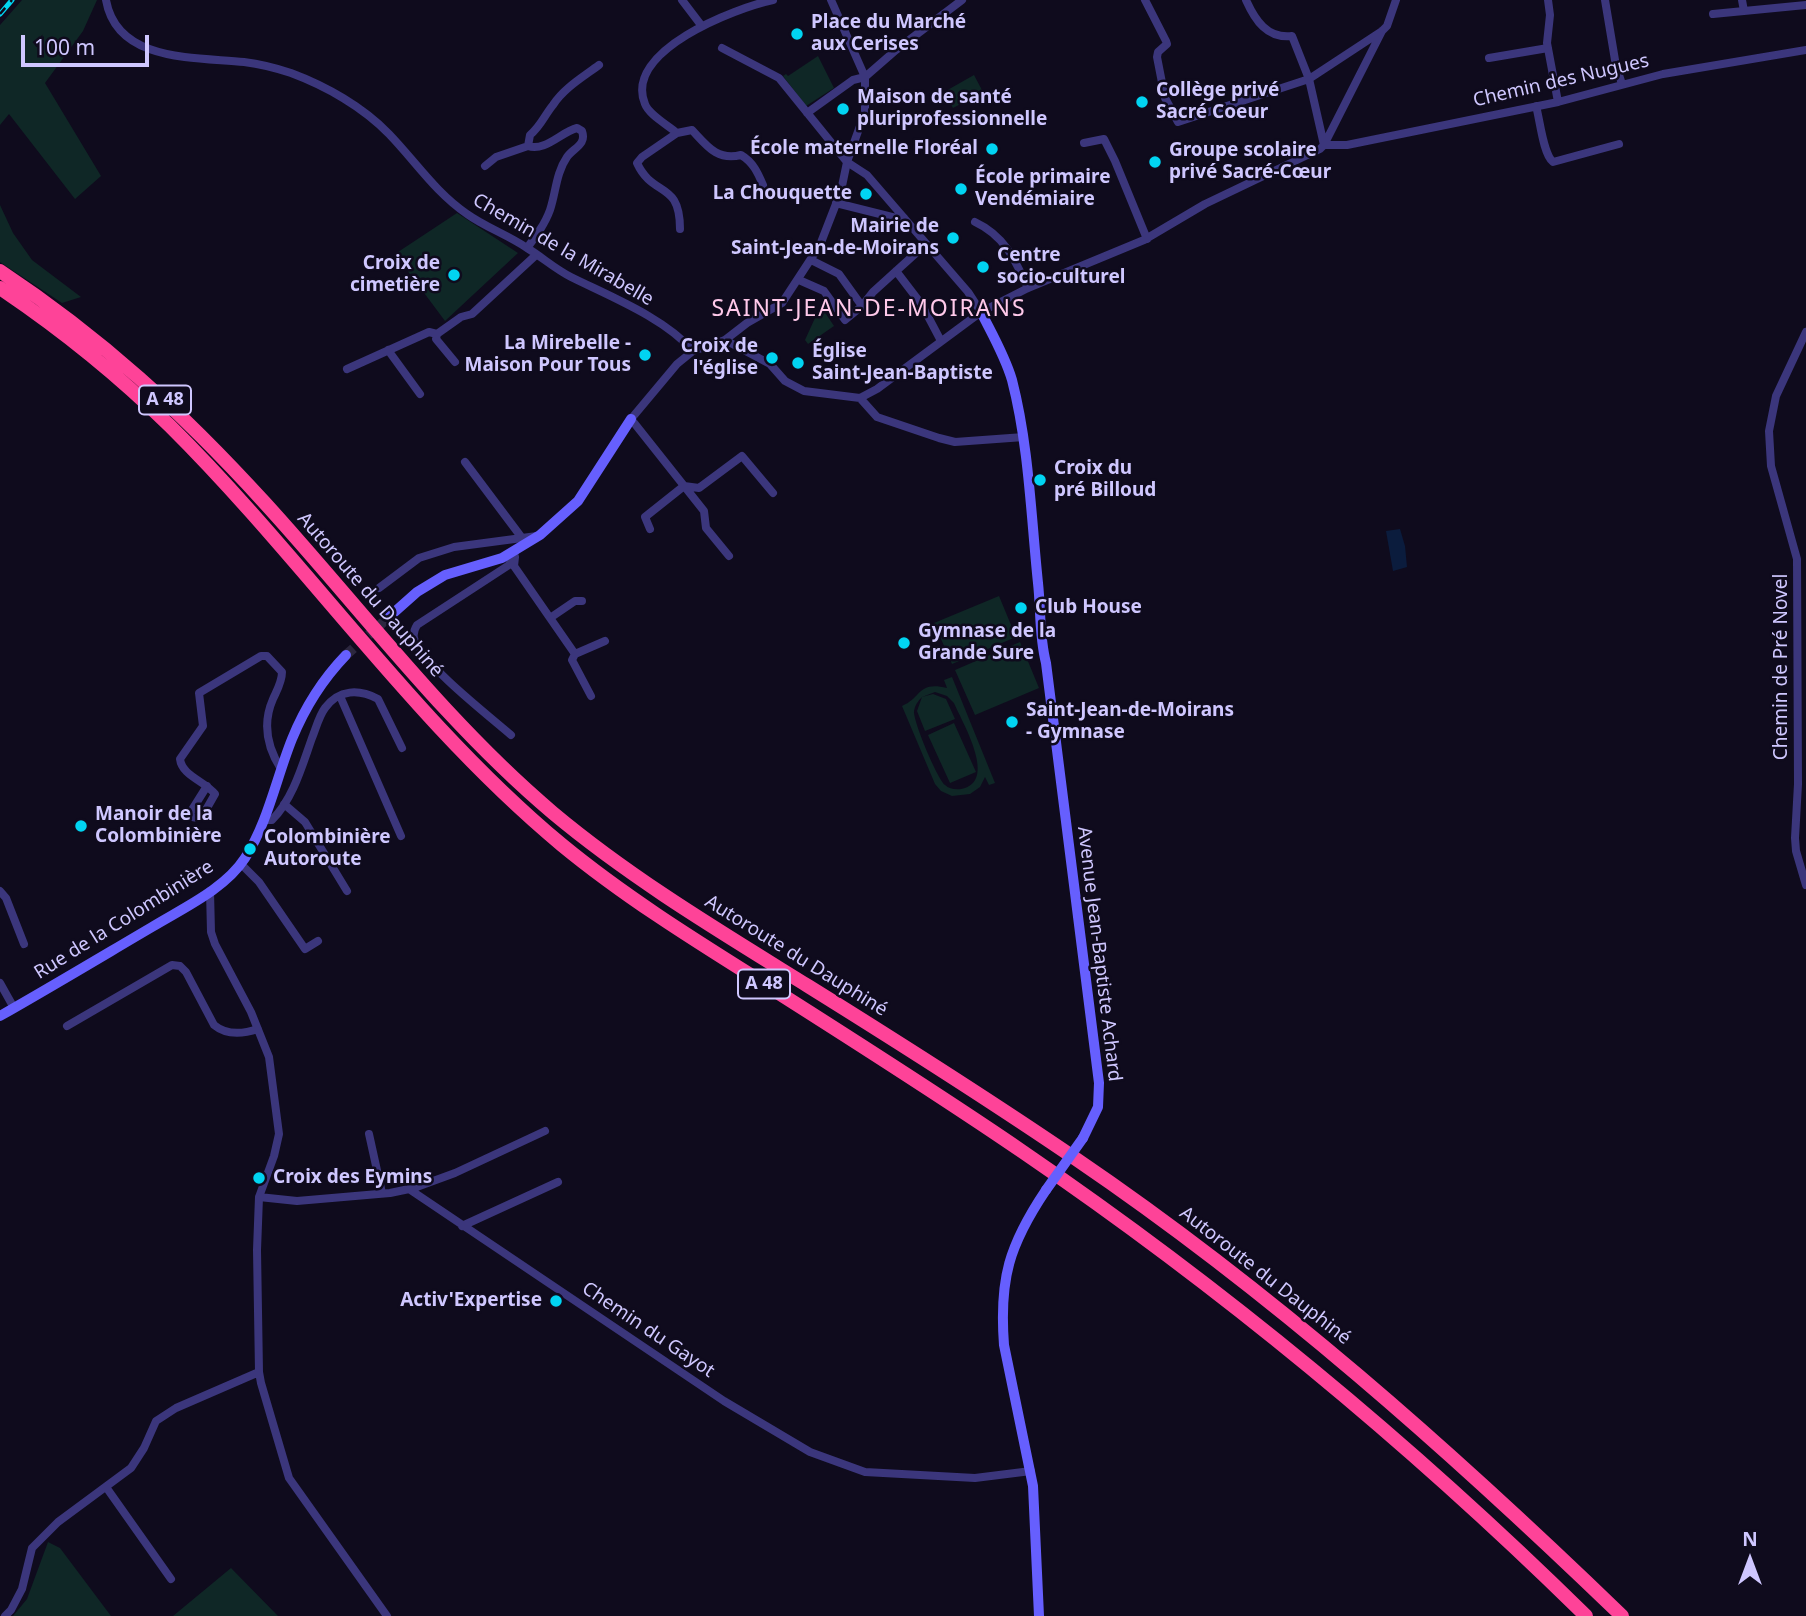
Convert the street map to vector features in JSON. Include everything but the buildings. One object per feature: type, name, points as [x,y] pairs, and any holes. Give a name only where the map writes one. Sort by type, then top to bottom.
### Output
[{"type":"highway","name":"Autoroute du Dauphiné","points":[[0,271],[110,351],[194,427],[264,502],[451,715],[485,751],[554,813],[675,902],[978,1093],[1176,1230],[1255,1290],[1383,1395],[1480,1481],[1622,1616]]},
{"type":"highway","name":"Autoroute du Dauphiné","points":[[0,288],[92,356],[172,428],[258,521],[436,725],[505,795],[549,834],[656,914],[990,1129],[1113,1214],[1204,1283],[1384,1428],[1587,1616]]},
{"type":"street","name":"Chemin de la Mirabelle","points":[[106,0],[110,14],[126,34],[152,50],[191,59],[270,66],[317,84],[345,100],[373,118],[446,199],[469,216],[569,275],[625,303],[683,340],[692,351]]},
{"type":"street","points":[[682,0],[701,25]]},
{"type":"street","points":[[677,133],[646,107],[641,88],[658,55],[701,25],[754,4],[773,0]]},
{"type":"street","points":[[390,616],[417,592],[445,575],[502,558],[540,535],[578,501],[631,419],[677,364],[692,351],[725,340],[747,323],[782,303],[799,280],[820,244],[865,112],[865,77],[831,0]]},
{"type":"street","points":[[807,113],[853,80],[865,77],[895,50],[962,0]]},
{"type":"street","points":[[1144,0],[1167,44],[1158,52],[1157,57],[1165,97],[1178,122],[1309,79],[1382,31],[1387,26],[1396,0]]},
{"type":"street","points":[[1246,0],[1263,28],[1279,38],[1292,36],[1309,79],[1324,145]]},
{"type":"street","points":[[1548,0],[1548,48],[1558,102]]},
{"type":"street","points":[[1605,0],[1616,66],[1622,84]]},
{"type":"street","points":[[1742,0],[1744,11]]},
{"type":"street","points":[[1713,14],[1806,5]]},
{"type":"street","points":[[725,340],[770,365],[785,381],[804,391],[860,398],[877,389],[981,312],[1028,288],[1147,239],[1205,204],[1324,145],[1382,31]]},
{"type":"street","points":[[722,48],[779,78],[847,162],[867,174],[968,292],[981,312]]},
{"type":"street","points":[[1489,58],[1548,48]]},
{"type":"street","name":"Chemin des Nugues","points":[[1324,145],[1347,145],[1558,102],[1663,74],[1806,50]]},
{"type":"street","points":[[528,146],[530,135],[543,122],[552,104],[599,65]]},
{"type":"street","points":[[1536,106],[1546,152],[1553,162],[1619,144]]},
{"type":"street","points":[[485,166],[496,157],[528,146],[541,147],[569,130],[577,128],[582,131],[582,144],[568,155],[557,180],[546,220],[527,248]]},
{"type":"street","points":[[680,229],[678,204],[671,195],[643,176],[637,163],[677,133],[692,130],[712,151],[730,158],[741,155],[748,159],[763,185]]},
{"type":"street","points":[[1084,143],[1104,139],[1147,239]]},
{"type":"street","points":[[836,203],[904,218]]},
{"type":"street","points":[[975,222],[998,236],[1010,250],[1028,288]]},
{"type":"street","points":[[799,280],[824,292],[845,320],[926,244]]},
{"type":"street","points":[[347,369],[429,332],[437,334],[461,317],[472,314],[536,255]]},
{"type":"street","points":[[811,260],[839,274],[862,306]]},
{"type":"street","points":[[896,271],[922,305],[941,341]]},
{"type":"street","name":"Avenue Jean-Baptiste Achard","points":[[981,312],[1011,379],[1024,437],[1041,640],[1099,1083],[1098,1107],[1083,1138],[1027,1218],[1013,1248],[1008,1264],[1003,1305],[1004,1345],[1031,1471],[1036,1520],[1039,1616]]},
{"type":"street","name":"Chemin de Pré Novel","points":[[1806,332],[1776,396],[1769,431],[1772,466],[1797,559],[1798,771],[1795,838],[1806,884]]},
{"type":"street","points":[[437,334],[436,339],[455,362]]},
{"type":"street","points":[[387,350],[420,394]]},
{"type":"street","points":[[860,398],[877,417],[939,439],[956,442],[1024,437]]},
{"type":"street","points":[[631,419],[704,511],[706,528],[729,556]]},
{"type":"street","points":[[650,529],[645,517],[684,486],[699,488],[743,456],[773,493]]},
{"type":"street","points":[[465,462],[522,538]]},
{"type":"street","points":[[379,588],[419,558],[454,547],[540,535]]},
{"type":"street","points":[[516,550],[514,566],[575,654]]},
{"type":"street","points":[[511,735],[434,666],[417,644],[414,634],[417,625],[509,565],[516,550]]},
{"type":"street","points":[[550,618],[575,601],[582,601]]},
{"type":"street","points":[[591,696],[572,660],[575,654],[605,641]]},
{"type":"street","name":"Rue de la Colombinière","points":[[0,1016],[210,891],[241,864],[265,820],[281,769],[306,708],[346,655]]},
{"type":"street","points":[[207,786],[179,764],[202,726],[199,693],[261,656],[267,656],[282,672],[281,682],[268,712],[266,730],[272,755],[281,769]]},
{"type":"street","points":[[265,820],[272,820],[284,804],[294,786],[325,708],[340,696],[358,691],[378,699],[402,748]]},
{"type":"street","points":[[340,696],[401,836]]},
{"type":"street","points":[[284,804],[305,822],[347,891]]},
{"type":"street","points":[[241,864],[259,882],[305,949],[318,942]]},
{"type":"street","points":[[0,891],[6,898],[24,944]]},
{"type":"street","points":[[210,891],[211,932],[215,944],[251,1012],[269,1057],[279,1134],[259,1197],[259,1372],[289,1478],[387,1616]]},
{"type":"street","points":[[67,1026],[172,965],[180,965],[214,1025],[221,1031],[250,1032],[258,1029]]},
{"type":"street","points":[[0,983],[14,1008]]},
{"type":"street","points":[[259,1197],[297,1201],[410,1189],[455,1173],[545,1131]]},
{"type":"street","points":[[369,1134],[382,1194]]},
{"type":"street","points":[[462,1226],[558,1182]]},
{"type":"street","name":"Chemin du Gayot","points":[[410,1189],[724,1401],[810,1452],[865,1472],[975,1478],[1031,1471]]},
{"type":"street","points":[[5,1616],[22,1589],[32,1548],[58,1522],[131,1468],[156,1421],[176,1408],[259,1372]]},
{"type":"street","points":[[106,1487],[171,1579]]},
{"type":"green space","points":[[22,0],[97,0],[83,31],[45,83],[101,176],[75,199],[9,114],[0,125],[0,25]]},
{"type":"green space","points":[[818,56],[834,88],[806,106],[783,76],[788,76]]},
{"type":"green space","points":[[974,75],[983,92],[953,108],[944,92]]},
{"type":"green space","points":[[0,205],[13,233],[32,260],[81,297],[62,303],[0,262]]},
{"type":"green space","points":[[457,213],[518,253],[445,321],[395,254]]},
{"type":"green space","points":[[824,311],[834,326],[808,344],[805,340],[815,318]]},
{"type":"green space","points":[[999,596],[1016,637],[952,664],[934,623]]},
{"type":"green space","points":[[1020,642],[1039,688],[975,715],[955,670]]},
{"type":"green space","points":[[952,677],[995,783],[989,785],[985,777],[980,787],[970,794],[952,796],[941,791],[935,784],[902,706],[930,687],[947,688],[944,680]],"holes":[[[935,692],[947,696],[954,703],[974,749],[977,773],[974,782],[965,788],[949,788],[941,780],[917,726],[914,711],[916,705],[922,697]]]},
{"type":"green space","points":[[933,694],[946,699],[955,719],[925,731],[917,711],[922,697]]},
{"type":"green space","points":[[954,723],[976,772],[950,783],[928,735]]},
{"type":"green space","points":[[48,1542],[60,1548],[111,1616],[13,1616],[27,1599]]},
{"type":"green space","points":[[231,1568],[278,1616],[173,1616]]},
{"type":"water","points":[[1400,529],[1407,567],[1393,571],[1386,531]]},
{"type":"tunnel","points":[[346,655],[390,616]]},
{"type":"railway","points":[[0,14],[12,0]]},
{"type":"place","name":"Place du Marché aux Cerises","points":[[797,34]]},
{"type":"place","name":"Collège privé Sacré Coeur","points":[[1142,102]]},
{"type":"place","name":"Maison de santé pluriprofessionnelle","points":[[843,109]]},
{"type":"place","name":"École maternelle Floréal","points":[[992,149]]},
{"type":"place","name":"Groupe scolaire privé Sacré-Cœur","points":[[1155,162]]},
{"type":"place","name":"École primaire Vendémiaire","points":[[961,189]]},
{"type":"place","name":"La Chouquette","points":[[866,194]]},
{"type":"place","name":"Mairie de Saint-Jean-de-Moirans","points":[[953,238]]},
{"type":"place","name":"Centre socio-culturel","points":[[983,267]]},
{"type":"place","name":"Croix de cimetière","points":[[454,275]]},
{"type":"place","name":"La Mirebelle - Maison Pour Tous","points":[[645,355]]},
{"type":"place","name":"Croix de l'église","points":[[772,358]]},
{"type":"place","name":"Église Saint-Jean-Baptiste","points":[[798,363]]},
{"type":"place","name":"Croix du pré Billoud","points":[[1040,480]]},
{"type":"place","name":"Club House","points":[[1021,608]]},
{"type":"place","name":"Gymnase de la Grande Sure","points":[[904,643]]},
{"type":"place","name":"Saint-Jean-de-Moirans - Gymnase","points":[[1012,722]]},
{"type":"place","name":"Manoir de la Colombinière","points":[[81,826]]},
{"type":"place","name":"Colombinière Autoroute","points":[[250,849]]},
{"type":"place","name":"Croix des Eymins","points":[[259,1178]]},
{"type":"place","name":"Activ'Expertise","points":[[556,1301]]},
{"type":"district","name":"SAINT-JEAN-DE-MOIRANS","points":[[869,309]]}]
